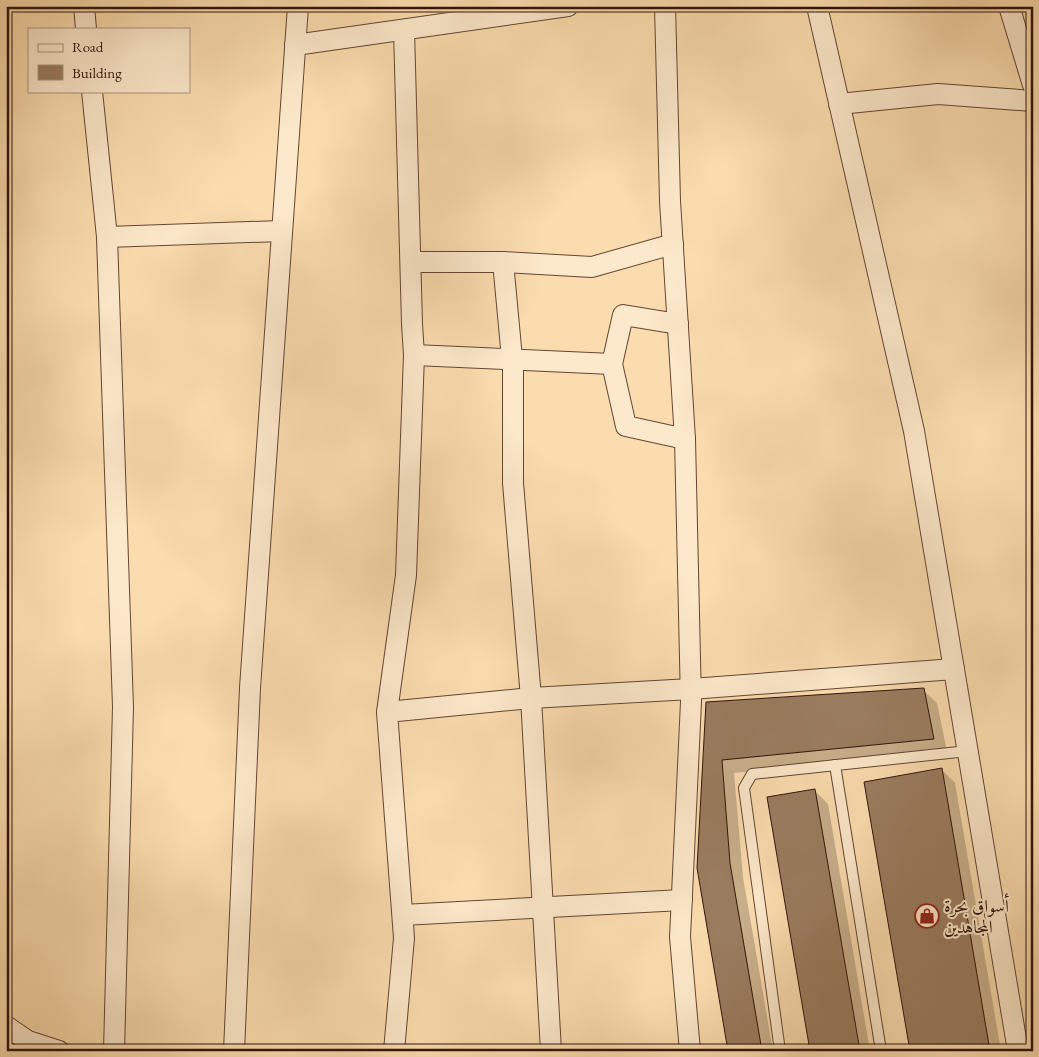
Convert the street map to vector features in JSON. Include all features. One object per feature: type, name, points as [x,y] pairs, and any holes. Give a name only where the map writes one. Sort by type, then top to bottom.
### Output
[{"type":"street","points":[[84,6],[86,28]]},
{"type":"street","points":[[234,1051],[250,688],[298,6]]},
{"type":"street","points":[[295,45],[404,30],[493,12],[568,6]]},
{"type":"street","points":[[665,6],[670,202],[685,439],[691,689],[680,937],[690,1051]]},
{"type":"street","points":[[817,6],[914,430],[1018,1051]]},
{"type":"street","points":[[1009,6],[1033,85]]},
{"type":"street","points":[[394,1051],[404,938],[387,712],[406,575],[414,355],[404,30]]},
{"type":"street","points":[[92,92],[107,237],[123,706],[114,1051]]},
{"type":"street","points":[[839,104],[938,94],[1033,101]]},
{"type":"street","points":[[107,237],[281,231]]},
{"type":"street","points":[[411,262],[503,262],[592,268],[673,244]]},
{"type":"street","points":[[503,262],[513,369],[513,483],[531,698],[551,1051]]},
{"type":"street","points":[[678,324],[623,315],[612,364],[626,426],[685,439]]},
{"type":"street","points":[[414,355],[612,364]]},
{"type":"street","points":[[387,712],[531,698],[691,689],[954,669]]},
{"type":"street","points":[[403,915],[682,900]]},
{"type":"street","points":[[6,1026],[28,1041],[59,1051]]},
{"type":"lane","points":[[780,1051],[744,788],[752,774],[968,751]]},
{"type":"lane","points":[[835,766],[881,1051]]},
{"type":"building","points":[[924,688],[934,739],[722,760],[730,863],[762,1051],[728,1051],[697,868],[706,702]]},
{"type":"building","name":"أسواق بحرة المجاهدين","points":[[942,768],[990,1051],[910,1051],[864,782]]},
{"type":"building","points":[[815,789],[860,1051],[810,1051],[767,797]]},
{"type":"place","name":"أسواق بحرة المجاهدين","points":[[927,916]]}]
